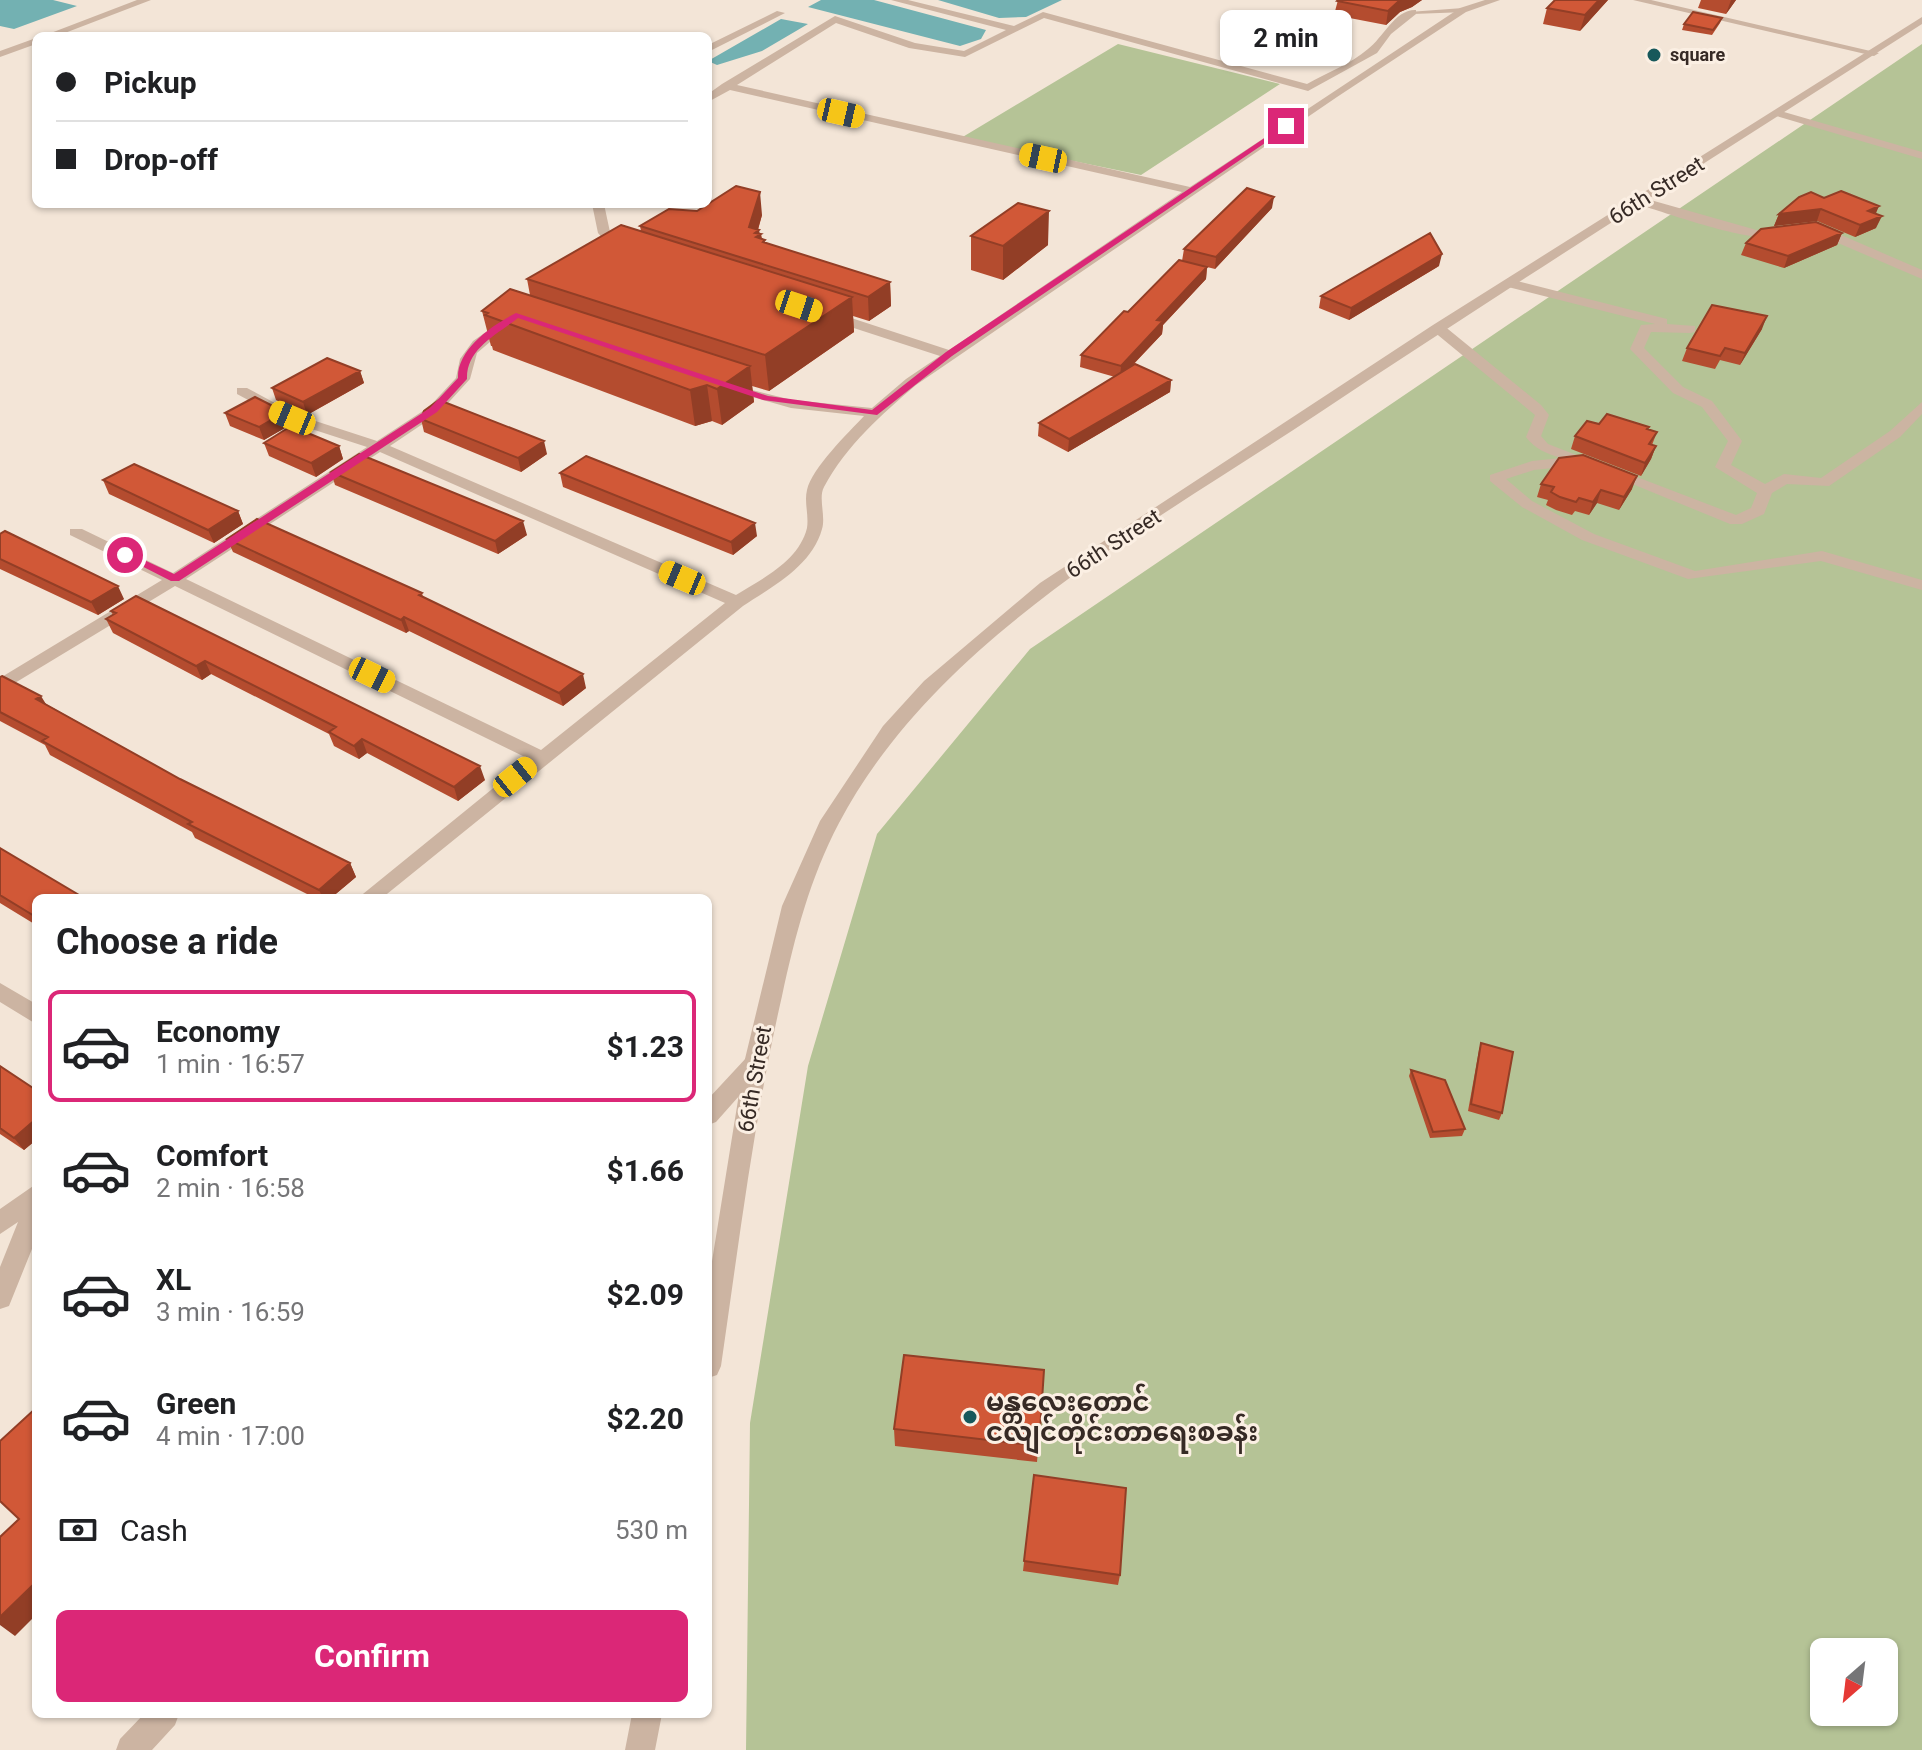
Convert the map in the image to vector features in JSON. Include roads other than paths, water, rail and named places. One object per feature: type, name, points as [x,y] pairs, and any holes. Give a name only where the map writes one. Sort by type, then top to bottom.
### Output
[{"type":"street","points":[[59,32],[146,0]]},
{"type":"street","points":[[896,0],[1014,29]]},
{"type":"street","points":[[373,894],[737,602],[783,573],[803,552],[819,520],[814,491],[833,458],[874,413],[949,354],[1189,190],[1463,10],[1495,0]]},
{"type":"street","points":[[1638,0],[1874,53]]},
{"type":"street","points":[[712,96],[835,19],[913,46],[965,54],[985,47],[1043,15],[1308,88],[1373,51],[1388,32],[1413,12]]},
{"type":"street","points":[[712,47],[780,13]]},
{"type":"street","name":"66th Street","points":[[712,1340],[755,1063],[792,906],[806,869],[859,773],[889,730],[930,685],[1046,587],[1438,328],[1922,20]]},
{"type":"street","points":[[0,54],[32,42]]},
{"type":"street","points":[[726,86],[1189,190]]},
{"type":"street","points":[[1777,113],[1922,156]]},
{"type":"street","points":[[1640,201],[1760,235],[1813,227],[1922,275]]},
{"type":"street","points":[[599,208],[604,233],[627,252],[604,264]]},
{"type":"street","points":[[1509,283],[1690,329],[1646,328],[1637,349],[1678,390],[1707,404],[1735,441],[1723,467],[1765,491]]},
{"type":"street","points":[[814,311],[949,354]]},
{"type":"street","points":[[0,686],[175,579],[434,410],[463,379],[462,365],[470,351],[525,314]]},
{"type":"street","points":[[1438,328],[1536,408],[1542,415],[1533,437],[1538,442],[1736,521],[1758,511],[1765,491],[1784,479],[1824,483],[1895,434],[1922,406]]},
{"type":"street","points":[[717,383],[791,404],[874,413]]},
{"type":"street","points":[[242,391],[292,418],[378,446],[737,602]]},
{"type":"street","points":[[1580,460],[1532,466],[1495,478],[1527,504],[1588,537],[1694,576],[1822,556],[1922,585]]},
{"type":"street","points":[[76,532],[540,757]]},
{"type":"street","points":[[0,991],[32,1012]]},
{"type":"street","points":[[712,1111],[755,1063]]},
{"type":"street","points":[[0,1223],[32,1197]]},
{"type":"street","points":[[0,1298],[32,1219]]},
{"type":"street","points":[[131,1750],[160,1718]]},
{"type":"street","points":[[640,1750],[646,1718]]},
{"type":"lane","points":[[1413,12],[1463,10]]},
{"type":"water","points":[[0,0],[53,0],[77,6],[14,29],[0,26]]},
{"type":"water","points":[[821,0],[874,0],[986,30],[981,39],[960,46],[808,7]]},
{"type":"water","points":[[938,0],[1062,0],[1026,17],[999,18]]},
{"type":"water","points":[[781,19],[808,24],[762,51],[717,65],[712,63],[712,59]]},
{"type":"place","name":"square","points":[[1654,55]]},
{"type":"place","name":"မန္တလေးတောင် ငလျင်တိုင်းတာရေးစခန်း","points":[[970,1417]]}]
